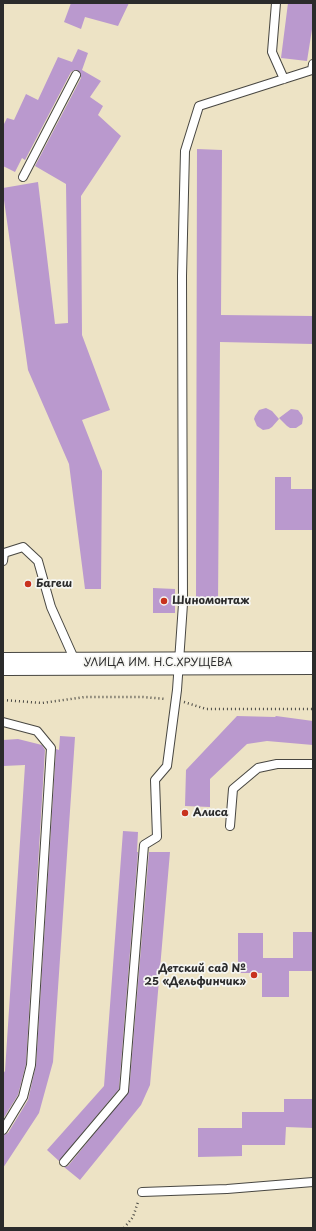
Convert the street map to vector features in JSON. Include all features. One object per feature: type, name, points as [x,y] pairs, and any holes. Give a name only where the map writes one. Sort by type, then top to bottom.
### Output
[{"type":"main road","name":"УЛИЦА ИМ. Н.С.ХРУЩЕВА","points":[[3,664],[313,663]]},
{"type":"lane","points":[[276,3],[272,52],[284,79]]},
{"type":"lane","points":[[64,1162],[124,1091],[144,845],[156,837],[156,780],[167,766],[177,690],[183,604],[182,276],[185,151],[198,106],[312,70],[313,64]]},
{"type":"lane","points":[[23,177],[76,75]]},
{"type":"lane","points":[[3,560],[4,553],[23,547],[38,561],[52,607],[76,664]]},
{"type":"lane","points":[[3,722],[37,731],[51,748],[30,1065],[23,1097],[3,1130]]},
{"type":"lane","points":[[230,826],[233,789],[258,768],[277,764],[313,764]]},
{"type":"lane","points":[[142,1192],[227,1189],[313,1182]]},
{"type":"path","points":[[3,700],[47,702]]},
{"type":"path","points":[[124,1228],[133,1217],[142,1192]]},
{"type":"building","points":[[71,3],[129,3],[118,26],[85,17],[81,29],[64,22]]},
{"type":"building","points":[[288,3],[313,3],[313,23],[307,61],[281,58]]},
{"type":"building","points":[[78,49],[88,53],[82,70],[101,81],[90,97],[103,106],[98,115],[121,136],[81,196],[82,335],[110,410],[82,420],[102,471],[101,589],[85,589],[69,464],[28,370],[3,193],[3,188],[38,182],[55,324],[68,323],[66,184],[35,166],[81,78],[80,72],[75,70],[71,72],[25,160],[22,158],[15,172],[3,166],[3,126],[7,118],[14,120],[26,94],[38,100],[58,57],[72,62]]},
{"type":"building","points":[[197,149],[222,150],[221,315],[313,316],[313,344],[220,342],[218,603],[196,601]]},
{"type":"building","points":[[266,408],[272,411],[279,419],[272,427],[263,430],[257,426],[254,419],[259,410]]},
{"type":"building","points":[[291,409],[298,410],[303,418],[302,424],[296,428],[290,428],[279,418]]},
{"type":"building","points":[[275,477],[291,477],[291,489],[313,489],[313,530],[275,530]]},
{"type":"building","name":"Шиномонтаж","points":[[153,588],[175,589],[175,613],[153,613]]},
{"type":"building","points":[[237,716],[276,716],[313,721],[313,745],[267,741],[247,744],[210,779],[210,807],[185,806],[186,770]]},
{"type":"building","points":[[60,736],[75,737],[53,1062],[39,1113],[3,1168],[3,1135],[8,1133],[28,1100],[36,1065],[56,749],[59,750]]},
{"type":"building","points":[[18,739],[42,745],[45,750],[26,1064],[18,1095],[3,1119],[3,1074],[5,1071],[25,765],[3,766],[3,740]]},
{"type":"building","points":[[123,831],[138,832],[138,852],[119,1089],[59,1161],[47,1150],[104,1086]]},
{"type":"building","points":[[149,852],[170,852],[150,1085],[141,1105],[80,1180],[64,1167],[68,1166],[129,1091]]},
{"type":"building","points":[[293,932],[313,932],[313,971],[289,971],[289,997],[262,997],[262,973],[238,973],[238,933],[263,933],[263,958],[293,958]]},
{"type":"building","points":[[284,1099],[313,1099],[313,1128],[286,1127],[285,1145],[242,1145],[242,1156],[198,1157],[198,1128],[242,1128],[242,1112],[284,1112]]},
{"type":"place","name":"Багеш","points":[[28,584]]},
{"type":"place","name":"Шиномонтаж","points":[[164,601]]},
{"type":"place","name":"Алиса","points":[[185,813]]},
{"type":"place","name":"Детский сад № 25 «Дельфинчик»","points":[[254,975]]}]
